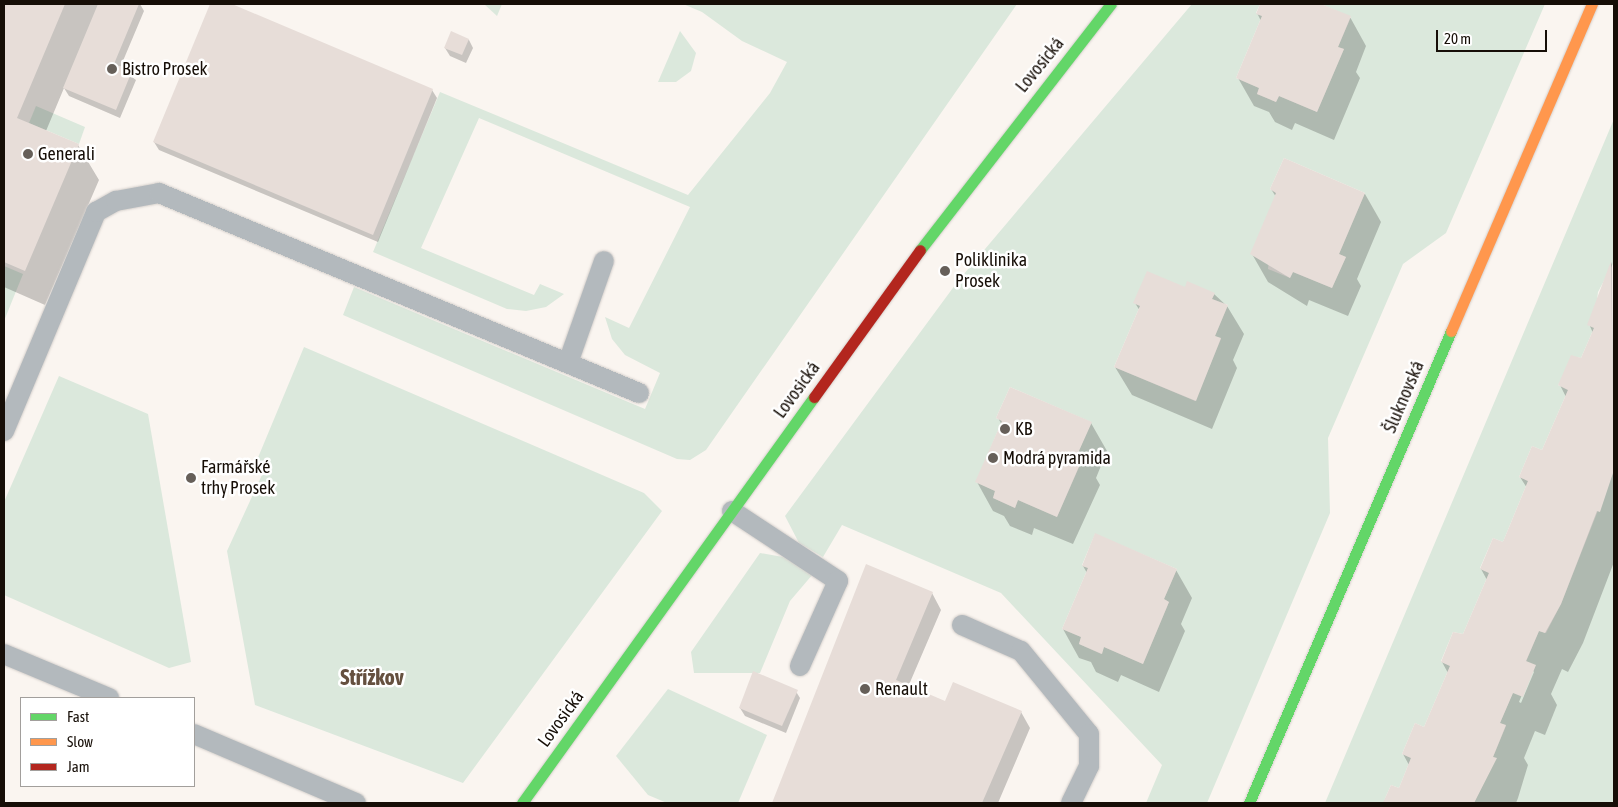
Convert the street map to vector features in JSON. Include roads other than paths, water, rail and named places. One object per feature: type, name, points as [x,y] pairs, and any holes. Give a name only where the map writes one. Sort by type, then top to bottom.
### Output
[{"type":"street","name":"Lovosická","points":[[522,803],[970,180],[1111,4]]},
{"type":"street","name":"Šluknovská","points":[[1249,803],[1592,4]]},
{"type":"lane","points":[[4,430],[96,212],[116,200],[159,193],[639,393]]},
{"type":"lane","points":[[568,363],[604,261]]},
{"type":"lane","points":[[732,511],[838,581],[800,666]]},
{"type":"lane","points":[[962,625],[1021,652],[1089,734],[1089,766],[1071,803]]},
{"type":"lane","points":[[4,654],[107,697]]},
{"type":"lane","points":[[195,734],[356,803]]},
{"type":"place","name":"Bistro Prosek","points":[[112,69]]},
{"type":"place","name":"Generali","points":[[28,154]]},
{"type":"place","name":"Poliklinika Prosek","points":[[945,271]]},
{"type":"place","name":"KB","points":[[1005,429]]},
{"type":"place","name":"Modrá pyramida","points":[[993,458]]},
{"type":"place","name":"Farmářské trhy Prosek","points":[[191,478]]},
{"type":"place","name":"Renault","points":[[865,689]]},
{"type":"district","name":"Střížkov","points":[[372,678]]}]
